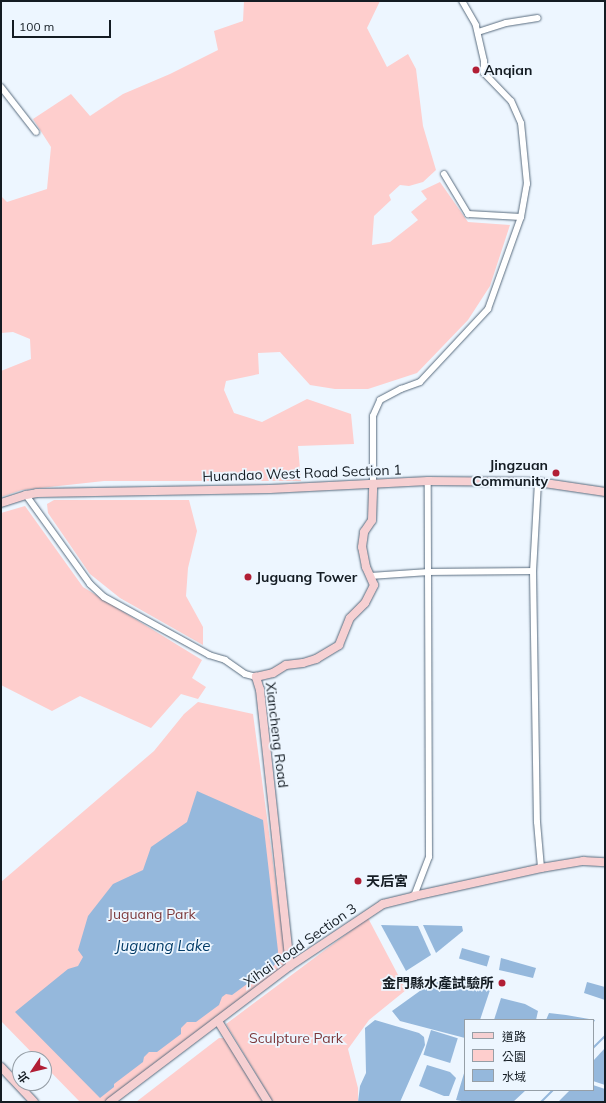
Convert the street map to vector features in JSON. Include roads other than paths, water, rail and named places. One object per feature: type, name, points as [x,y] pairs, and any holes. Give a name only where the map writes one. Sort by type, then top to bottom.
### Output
[{"type":"main road","name":"Huandao West Road Section 1","points":[[1,503],[26,494],[270,489],[428,481],[538,482],[605,492]]},
{"type":"main road","name":"Xiancheng Road","points":[[290,966],[260,690],[256,677],[273,673],[286,665],[303,663],[316,659],[339,645],[350,618],[365,603],[374,585],[366,567],[362,548],[364,532],[372,520],[373,484]]},
{"type":"main road","name":"Xihai Road Section 3","points":[[110,1102],[290,966],[383,904],[541,868],[583,861],[605,862]]},
{"type":"main road","points":[[218,1021],[268,1102]]},
{"type":"main road","points":[[3,1072],[34,1102]]},
{"type":"street","points":[[373,484],[373,416],[380,400],[401,389],[420,382],[488,309],[521,217],[527,184],[521,123],[511,101],[484,73],[484,61],[476,25],[462,1]]},
{"type":"street","points":[[478,32],[506,22],[538,18]]},
{"type":"street","points":[[1,87],[36,132]]},
{"type":"street","points":[[444,174],[468,214],[521,217]]},
{"type":"street","points":[[414,896],[429,857],[428,481]]},
{"type":"street","points":[[538,482],[533,571],[537,822],[541,868]]},
{"type":"street","points":[[26,494],[90,584],[104,597],[209,655],[225,660],[245,674],[256,677]]},
{"type":"street","points":[[370,576],[429,572],[533,571]]},
{"type":"water","name":"Juguang Lake","points":[[197,791],[263,820],[278,951],[277,961],[273,967],[262,973],[232,995],[226,994],[222,997],[219,1005],[196,1022],[187,1022],[181,1028],[181,1034],[157,1052],[149,1052],[144,1057],[143,1062],[114,1084],[114,1087],[100,1098],[15,1012],[68,969],[78,966],[83,957],[78,950],[88,916],[113,884],[143,870],[151,847],[187,822]]},
{"type":"water","points":[[381,925],[418,926],[431,955],[406,971]]},
{"type":"water","points":[[423,925],[462,926],[463,931],[436,953]]},
{"type":"water","points":[[462,948],[490,956],[487,967],[459,959]]},
{"type":"water","points":[[501,958],[536,968],[533,978],[499,970]]},
{"type":"water","points":[[457,977],[492,984],[480,1019],[464,1019],[464,1038],[400,1021],[392,1011],[424,988],[447,978]]},
{"type":"water","points":[[587,982],[605,987],[605,1000],[584,993]]},
{"type":"water","points":[[501,998],[525,1004],[538,1011],[536,1019],[494,1019]]},
{"type":"water","points":[[549,1013],[589,1019],[546,1019]]},
{"type":"water","points":[[375,1020],[419,1033],[424,1037],[425,1045],[400,1102],[358,1102],[360,1086],[366,1073],[365,1028]]},
{"type":"water","points":[[431,1030],[458,1038],[450,1063],[423,1055]]},
{"type":"water","points":[[605,1048],[605,1085],[594,1081],[594,1060]]},
{"type":"water","points":[[427,1065],[450,1072],[456,1078],[449,1096],[444,1096],[419,1086]]},
{"type":"water","points":[[464,1073],[464,1091],[525,1091],[513,1102],[467,1102],[456,1100]]},
{"type":"water","points":[[594,1085],[605,1089],[605,1102],[558,1102],[569,1091],[594,1091]]},
{"type":"waterway","points":[[594,1047],[605,1036]]},
{"type":"waterway","points":[[541,1102],[552,1091]]},
{"type":"place","name":"Anqian","points":[[476,70]]},
{"type":"place","name":"Jingzuan Community","points":[[556,473]]},
{"type":"place","name":"Juguang Tower","points":[[248,577]]},
{"type":"place","name":"天后宮","points":[[358,881]]},
{"type":"place","name":"金門縣水產試驗所","points":[[502,983]]},
{"type":"park label","name":"Juguang Park","points":[[152,914]]},
{"type":"park label","name":"Sculpture Park","points":[[296,1038]]}]
